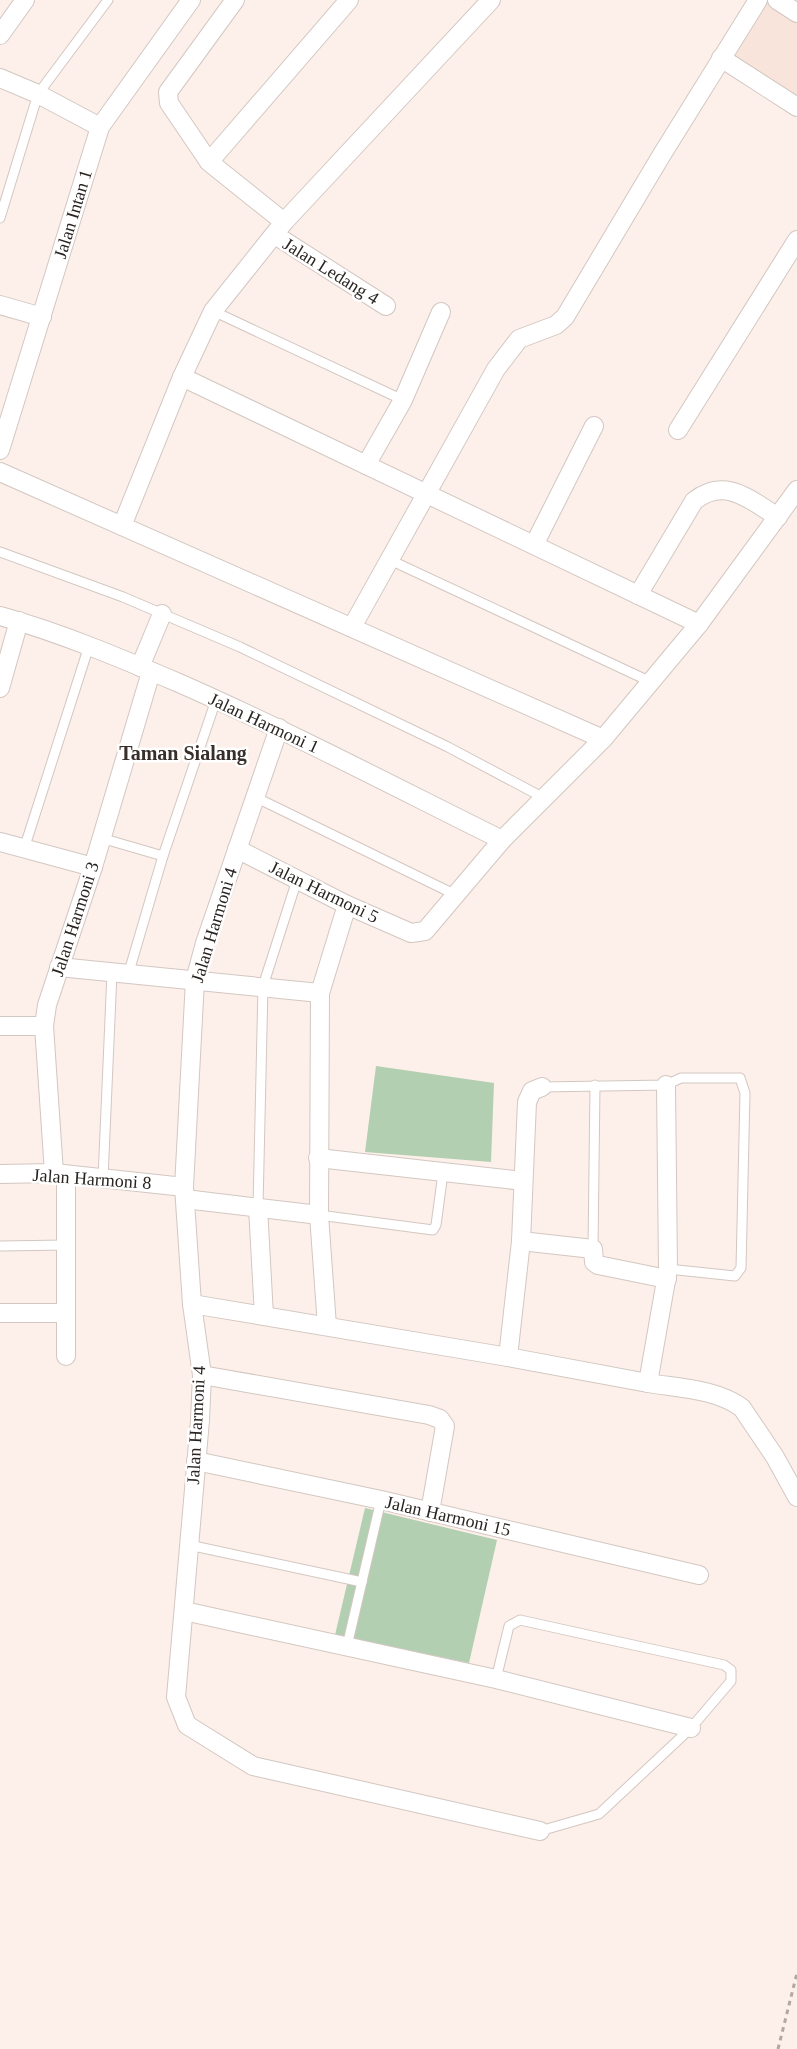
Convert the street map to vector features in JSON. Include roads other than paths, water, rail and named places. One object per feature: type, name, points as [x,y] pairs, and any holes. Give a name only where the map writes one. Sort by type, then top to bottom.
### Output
[{"type":"street","points":[[3,24],[25,0]]},
{"type":"street","name":"Jalan Intan 1","points":[[0,450],[100,127],[192,0]]},
{"type":"street","name":"Jalan Ledang 4","points":[[235,0],[168,92],[169,103],[209,162],[280,229],[386,306]]},
{"type":"street","points":[[209,162],[349,0]]},
{"type":"street","points":[[122,526],[182,377],[213,311],[280,229],[491,0]]},
{"type":"street","points":[[352,627],[496,369],[522,337],[556,325],[565,316],[758,0]]},
{"type":"street","points":[[777,0],[797,14]]},
{"type":"street","points":[[721,58],[797,106]]},
{"type":"street","points":[[0,78],[38,94],[100,127]]},
{"type":"street","points":[[678,430],[797,240]]},
{"type":"street","points":[[0,305],[42,317]]},
{"type":"street","points":[[366,465],[403,400],[441,312]]},
{"type":"street","points":[[182,377],[699,624]]},
{"type":"street","points":[[534,545],[594,426]]},
{"type":"street","points":[[0,472],[603,739]]},
{"type":"street","points":[[638,595],[694,501],[702,495],[716,490],[731,491],[778,517]]},
{"type":"street","points":[[456,895],[502,840],[603,739],[699,624],[778,517],[795,498]]},
{"type":"street","name":"Jalan Harmoni 3","points":[[66,1356],[66,1245],[44,1026],[47,1005],[93,867],[162,614]]},
{"type":"street","name":"Jalan Harmoni 1","points":[[0,616],[89,646],[279,728],[502,840]]},
{"type":"street","points":[[0,688],[19,621]]},
{"type":"street","name":"Jalan Harmoni 4","points":[[279,728],[195,980],[184,1193],[192,1304],[202,1374],[176,1697],[187,1725],[253,1766],[540,1831]]},
{"type":"street","points":[[0,842],[93,867]]},
{"type":"street","name":"Jalan Harmoni 5","points":[[237,849],[346,905],[411,933],[420,933],[428,928],[456,895]]},
{"type":"street","points":[[327,1326],[319,1215],[320,993],[346,905]]},
{"type":"street","points":[[59,967],[320,993]]},
{"type":"street","points":[[0,1026],[44,1026]]},
{"type":"street","points":[[648,1383],[667,1274],[666,1085]]},
{"type":"street","points":[[508,1357],[521,1241],[527,1102],[532,1091],[542,1087]]},
{"type":"street","points":[[318,1158],[523,1181]]},
{"type":"street","name":"Jalan Harmoni 8","points":[[0,1174],[60,1174],[103,1178],[258,1207],[319,1215]]},
{"type":"street","points":[[258,1207],[264,1316]]},
{"type":"street","points":[[521,1241],[593,1249],[596,1264],[667,1274]]},
{"type":"street","points":[[192,1304],[707,1393],[736,1403],[742,1408],[775,1457],[797,1497]]},
{"type":"street","points":[[0,1313],[66,1314]]},
{"type":"street","points":[[202,1374],[429,1415],[440,1419],[445,1426],[430,1512]]},
{"type":"street","name":"Jalan Harmoni 15","points":[[196,1461],[381,1500],[699,1575]]},
{"type":"street","points":[[184,1611],[496,1679],[691,1728]]},
{"type":"lane","points":[[0,218],[38,94],[108,0]]},
{"type":"lane","points":[[213,311],[403,400]]},
{"type":"lane","points":[[0,552],[123,597],[266,659],[448,747],[544,798]]},
{"type":"lane","points":[[390,560],[651,682]]},
{"type":"lane","points":[[24,849],[89,646]]},
{"type":"lane","points":[[103,1178],[120,974],[216,700]]},
{"type":"lane","points":[[255,797],[456,895]]},
{"type":"lane","points":[[101,838],[163,856]]},
{"type":"lane","points":[[258,1207],[263,986],[297,880]]},
{"type":"lane","points":[[542,1087],[666,1085],[681,1078],[741,1078],[745,1093],[741,1268],[735,1276],[667,1274]]},
{"type":"lane","points":[[593,1249],[595,1085]]},
{"type":"lane","points":[[319,1215],[433,1230],[436,1225],[442,1173]]},
{"type":"lane","points":[[0,1246],[66,1245]]},
{"type":"lane","points":[[347,1646],[381,1500]]},
{"type":"lane","points":[[189,1545],[362,1582]]},
{"type":"lane","points":[[496,1679],[509,1626],[520,1620],[724,1665],[730,1670],[731,1681],[691,1728],[599,1814],[540,1831]]},
{"type":"district","name":"Taman Sialang","points":[[183,753]]}]
